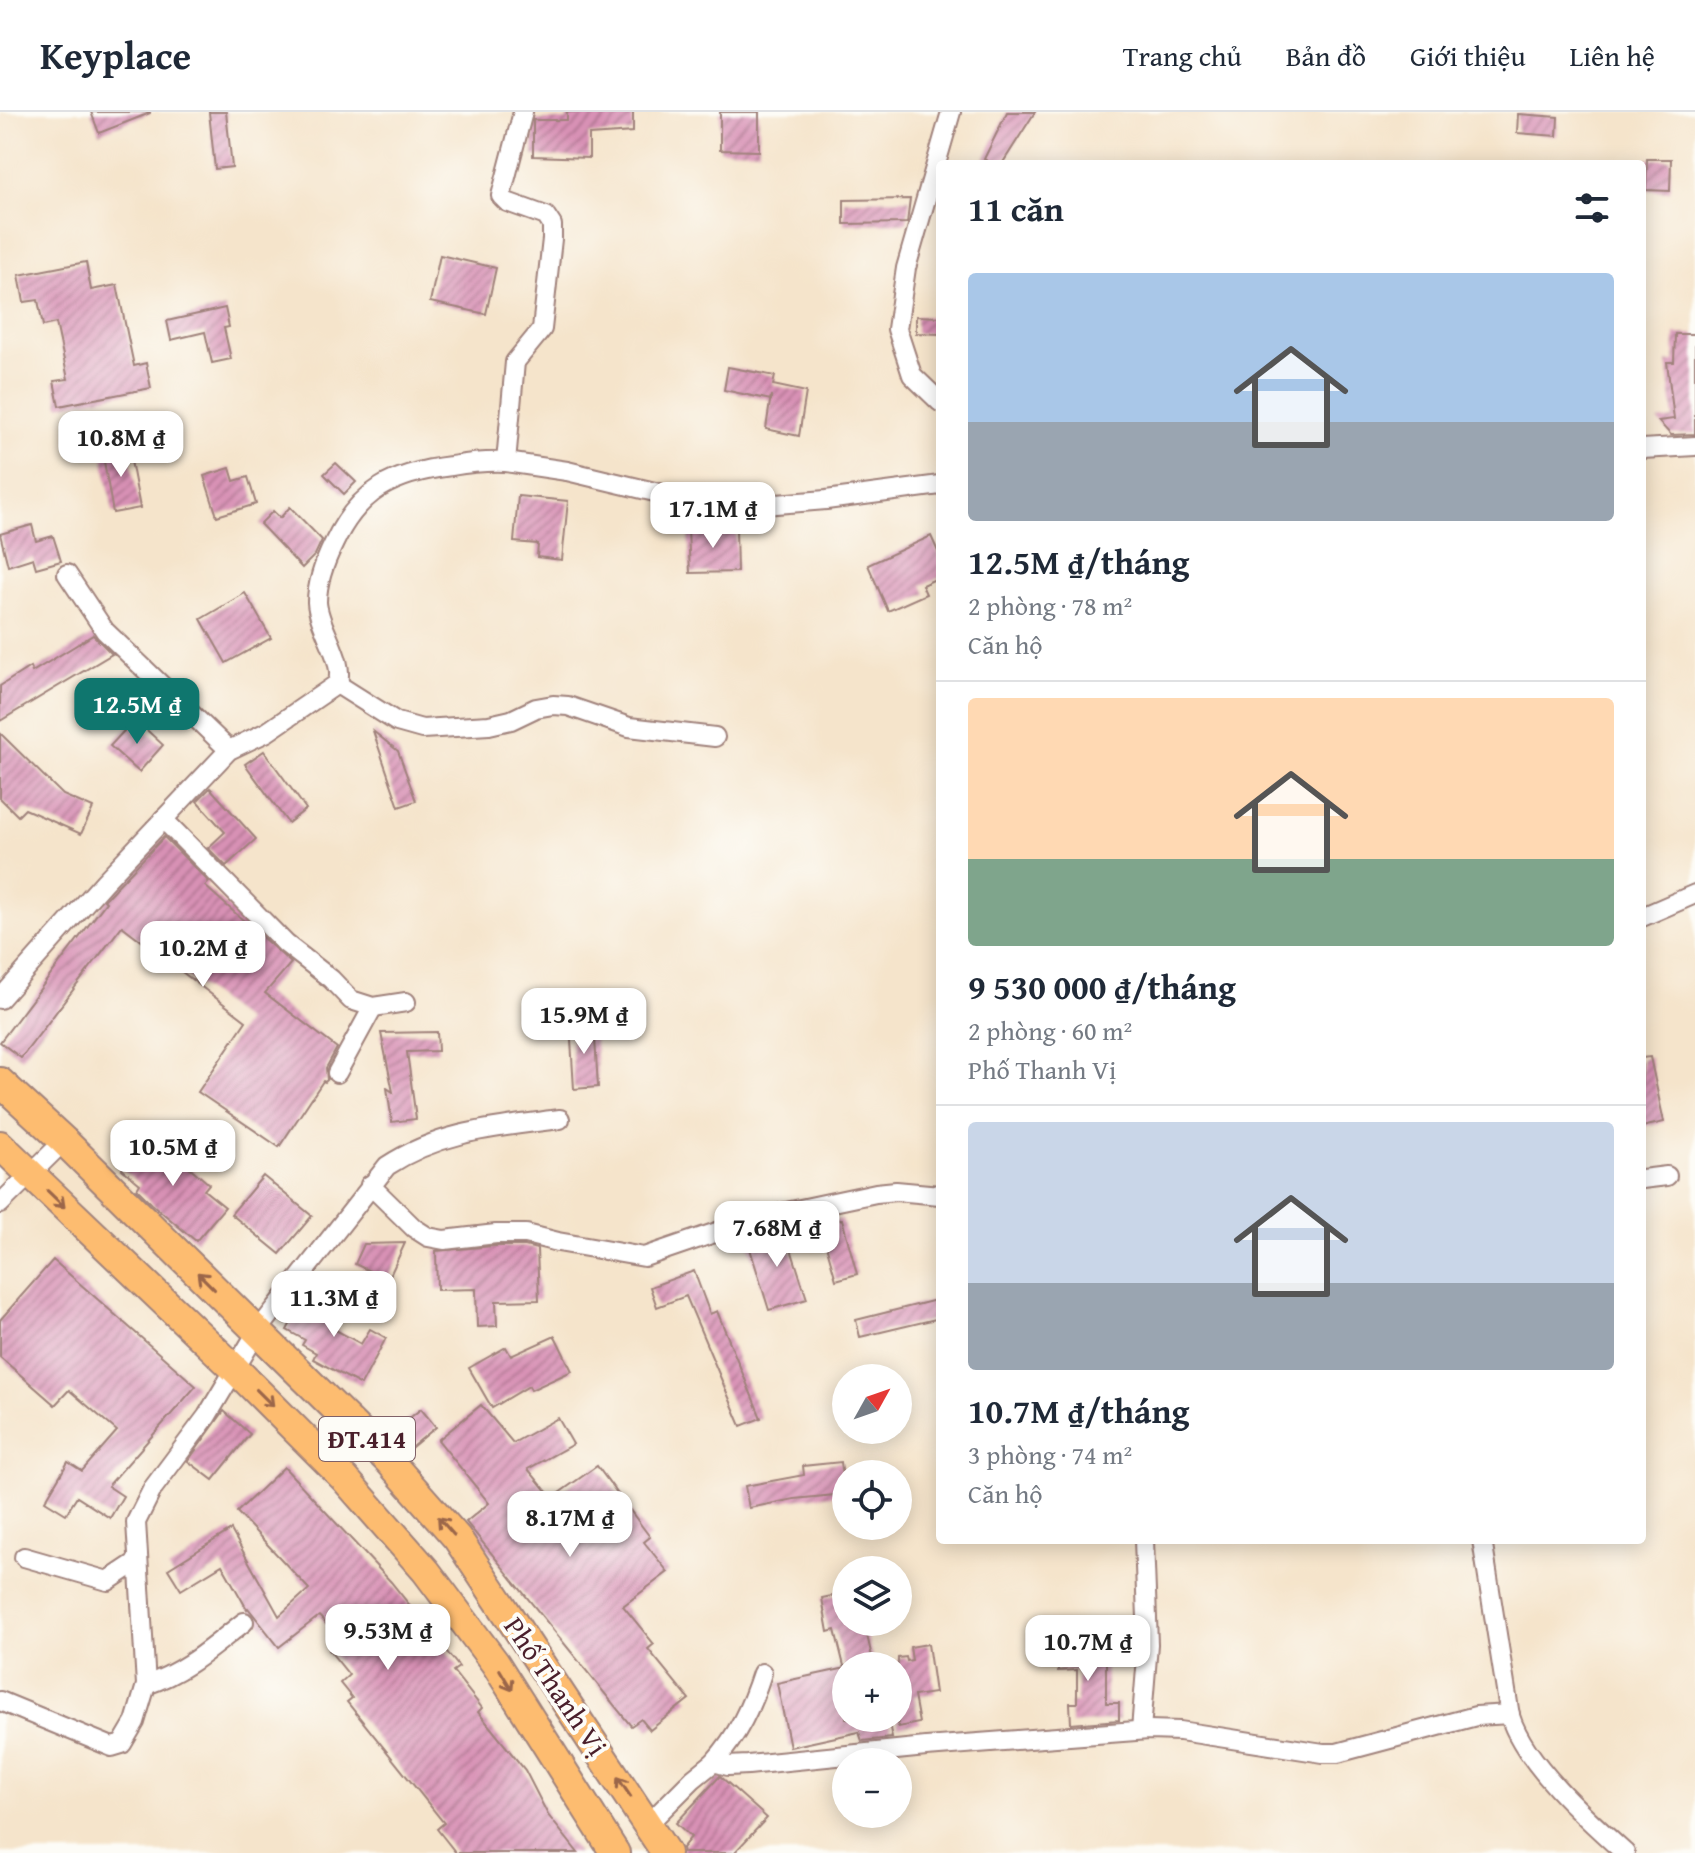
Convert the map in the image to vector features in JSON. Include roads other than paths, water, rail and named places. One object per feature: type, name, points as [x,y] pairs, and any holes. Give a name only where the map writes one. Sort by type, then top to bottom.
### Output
[{"type":"main road","name":"Phố Thanh Vị","points":[[0,1082],[64,1141],[389,1461],[457,1538],[649,1823],[666,1853]]},
{"type":"main road","name":"Phố Thanh Vị","points":[[0,1145],[235,1369],[345,1479],[426,1571],[495,1663],[615,1853]]},
{"type":"street","points":[[506,462],[515,362],[542,329],[552,239],[552,225],[546,216],[507,202],[501,196],[523,112]]},
{"type":"street","points":[[937,160],[951,112]]},
{"type":"street","points":[[936,164],[906,268],[897,329],[912,375],[936,398]]},
{"type":"street","points":[[1646,449],[1695,446]]},
{"type":"street","points":[[0,999],[229,750],[267,732],[337,684],[340,671],[321,623],[317,603],[324,566],[346,519],[368,495],[404,475],[486,461],[506,462],[567,471],[684,499],[764,505],[936,485]]},
{"type":"street","points":[[67,574],[105,631],[229,750]]},
{"type":"street","points":[[337,684],[397,722],[422,729],[489,725],[553,705],[568,706],[629,727],[715,737]]},
{"type":"street","points":[[163,819],[286,944],[331,979],[351,1000],[373,1007],[406,1002]]},
{"type":"street","points":[[1646,915],[1695,894]]},
{"type":"street","points":[[337,1073],[373,1007]]},
{"type":"street","points":[[0,1701],[112,1747],[122,1744],[135,1722],[146,1685],[136,1522],[153,1488],[207,1416],[257,1332],[387,1166],[405,1154],[459,1133],[560,1119]]},
{"type":"street","points":[[0,1204],[64,1141]]},
{"type":"street","points":[[1646,1179],[1667,1176]]},
{"type":"street","points":[[370,1185],[414,1228],[428,1237],[444,1240],[526,1234],[644,1257],[773,1215],[876,1193],[896,1191],[936,1195]]},
{"type":"street","points":[[1141,1730],[1148,1644],[1144,1544]]},
{"type":"street","points":[[1483,1544],[1515,1731],[1532,1759],[1625,1853]]},
{"type":"street","points":[[24,1557],[108,1581],[138,1561]]},
{"type":"street","points":[[146,1685],[187,1668],[244,1622]]},
{"type":"street","points":[[649,1823],[733,1741],[750,1710],[762,1673]]},
{"type":"street","points":[[714,1762],[728,1766],[748,1765],[1141,1730],[1180,1731],[1269,1747],[1337,1753],[1476,1716],[1510,1714]]}]
